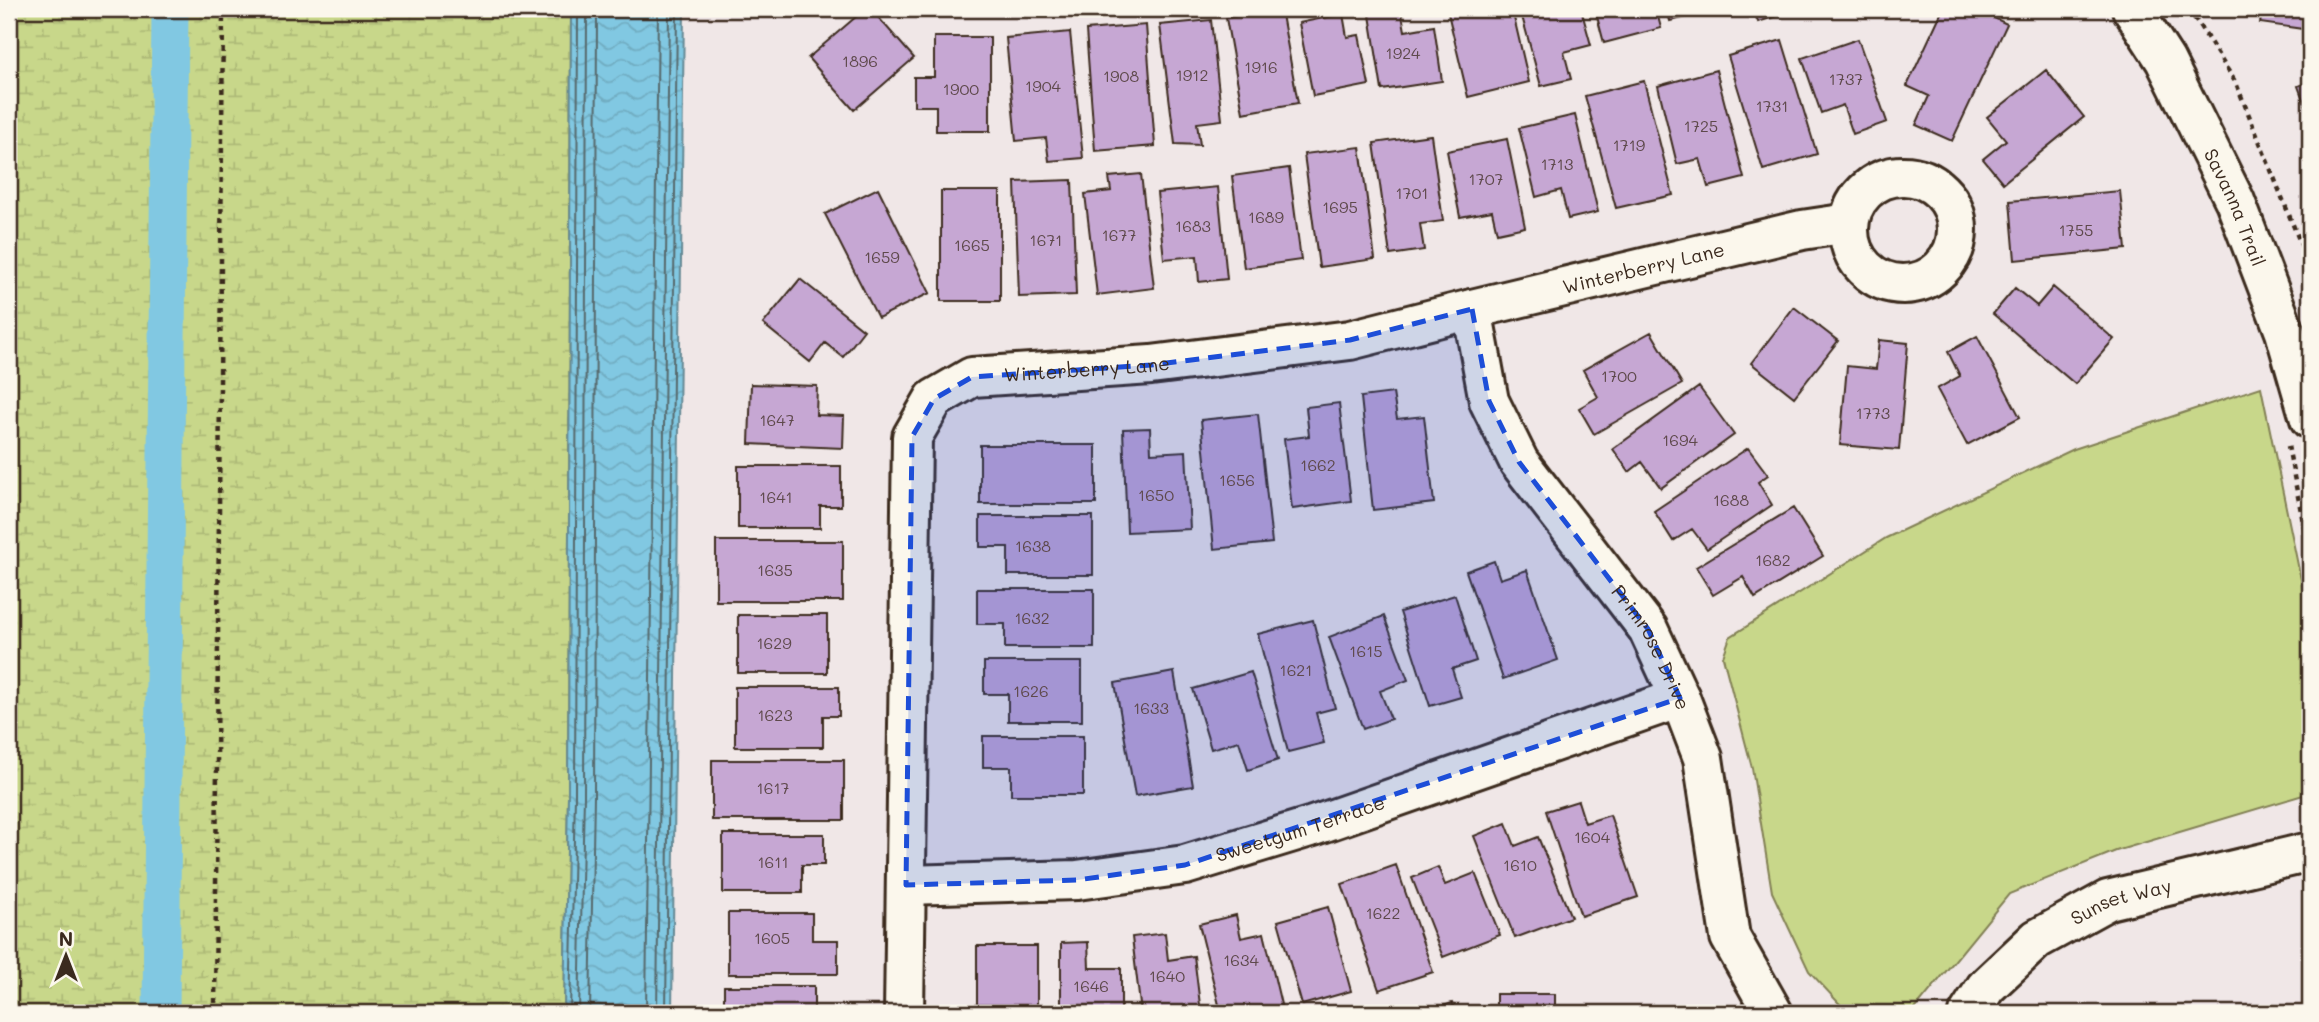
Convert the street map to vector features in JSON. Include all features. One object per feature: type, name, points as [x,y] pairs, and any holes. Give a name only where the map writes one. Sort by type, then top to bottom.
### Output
[{"type":"street","name":"Savanna Trail","points":[[2132,9],[2165,60],[2235,201],[2285,332],[2310,419]]},
{"type":"street","name":"Winterberry Lane","points":[[904,1013],[912,437],[934,399],[972,377],[1151,365],[1350,340],[1802,230],[1849,223]]},
{"type":"street","name":"Primrose Drive","points":[[1472,309],[1489,401],[1519,462],[1648,629],[1680,698],[1703,758],[1730,937],[1773,1013]]},
{"type":"street","name":"Sweetgum Terrace","points":[[906,885],[1077,880],[1185,866],[1313,826],[1680,698]]},
{"type":"street","name":"Sunset Way","points":[[1969,1013],[1986,987],[2037,939],[2108,900],[2310,852]]},
{"type":"path","points":[[215,1013],[223,9]]},
{"type":"path","points":[[972,9],[998,9]]},
{"type":"path","points":[[2189,9],[2236,83],[2310,267]]},
{"type":"highlighted area","points":[[1472,309],[1489,401],[1519,462],[1648,629],[1680,698],[1185,865],[1077,880],[906,885],[912,437],[934,399],[972,377],[1151,365],[1350,340]]},
{"type":"green space","points":[[9,9],[571,9],[568,796],[564,1013],[9,1013]]},
{"type":"green space","points":[[2261,387],[2310,623],[2310,793],[2116,851],[2009,894],[1912,1013],[1848,1013],[1809,971],[1772,892],[1752,768],[1723,657],[1730,637],[1886,538],[2074,449]]},
{"type":"water","points":[[571,9],[684,9],[672,1013],[564,1013],[568,796]]},
{"type":"building","points":[[865,9],[871,9],[914,58],[854,110],[808,58]]},
{"type":"building","points":[[1281,9],[1298,103],[1243,113],[1226,18]]},
{"type":"building","points":[[1369,9],[1401,9],[1405,31],[1434,26],[1442,81],[1382,90]]},
{"type":"building","points":[[1447,9],[1512,9],[1529,82],[1468,97]]},
{"type":"building","points":[[1520,9],[1581,9],[1591,45],[1564,52],[1571,79],[1541,86]]},
{"type":"building","points":[[1595,9],[1656,9],[1661,28],[1604,43]]},
{"type":"building","points":[[1667,9],[1721,9],[1670,21]]},
{"type":"building","points":[[1754,9],[1789,9],[1790,12],[1758,22]]},
{"type":"building","points":[[1943,9],[1975,9],[2007,24],[1952,141],[1916,125],[1929,96],[1907,86]]},
{"type":"building","points":[[2263,9],[2310,9],[2310,30],[2260,23]]},
{"type":"building","points":[[1343,14],[1347,37],[1359,35],[1369,85],[1313,96],[1299,23]]},
{"type":"building","points":[[1211,20],[1222,120],[1197,123],[1200,145],[1175,144],[1160,25]]},
{"type":"building","points":[[1146,25],[1155,146],[1095,151],[1086,30]]},
{"type":"building","points":[[1070,32],[1083,158],[1049,161],[1046,138],[1016,141],[1006,38]]},
{"type":"building","points":[[934,37],[990,37],[990,131],[936,131],[936,106],[914,106],[914,77],[934,77]]},
{"type":"building","points":[[1858,39],[1887,122],[1853,134],[1843,105],[1821,113],[1802,58]]},
{"type":"building","points":[[1782,40],[1817,154],[1763,170],[1728,56]]},
{"type":"building","points":[[1716,70],[1744,178],[1708,187],[1700,159],[1677,164],[1658,86]]},
{"type":"building","points":[[2046,70],[2084,117],[2003,183],[1983,159],[2006,140],[1987,117]]},
{"type":"building","points":[[1644,81],[1673,195],[1616,208],[1585,96]]},
{"type":"building","points":[[2310,81],[2310,118],[2298,86]]},
{"type":"building","points":[[1575,115],[1598,212],[1568,219],[1561,190],[1536,197],[1519,128]]},
{"type":"building","points":[[1431,135],[1443,221],[1420,224],[1424,250],[1390,255],[1374,143]]},
{"type":"building","points":[[1507,139],[1525,227],[1497,233],[1492,211],[1460,217],[1447,151]]},
{"type":"building","points":[[1360,147],[1375,259],[1319,267],[1304,154]]},
{"type":"building","points":[[1289,168],[1301,260],[1244,268],[1232,176]]},
{"type":"building","points":[[1141,174],[1154,288],[1097,295],[1085,194],[1111,191],[1109,177]]},
{"type":"building","points":[[1072,180],[1076,295],[1019,297],[1015,182]]},
{"type":"building","points":[[1218,187],[1227,279],[1199,282],[1197,256],[1164,259],[1157,193]]},
{"type":"building","points":[[878,188],[930,293],[878,318],[825,214]]},
{"type":"building","points":[[941,191],[1000,191],[1000,301],[941,301]]},
{"type":"building","points":[[2120,191],[2126,249],[2015,260],[2010,201]]},
{"type":"building","points":[[800,279],[864,330],[843,357],[825,343],[810,362],[763,324]]},
{"type":"building","points":[[2053,287],[2114,339],[2075,384],[1993,314],[2015,288],[2037,306]]},
{"type":"building","points":[[1794,307],[1838,341],[1794,397],[1751,363]]},
{"type":"building","points":[[1651,332],[1682,384],[1594,434],[1579,408],[1598,397],[1583,370]]},
{"type":"building","points":[[1977,336],[2020,417],[1967,445],[1937,389],[1960,376],[1948,352]]},
{"type":"building","points":[[1879,340],[1908,343],[1899,450],[1840,445],[1847,366],[1876,369]]},
{"type":"building","points":[[751,384],[817,386],[816,415],[844,416],[843,448],[749,444]]},
{"type":"building","points":[[1699,387],[1734,435],[1661,488],[1642,462],[1629,472],[1613,449]]},
{"type":"building","points":[[1393,393],[1397,419],[1424,416],[1434,503],[1373,510],[1361,397]]},
{"type":"building","points":[[1339,403],[1351,501],[1292,509],[1284,439],[1309,436],[1306,407]]},
{"type":"building","points":[[1258,414],[1272,543],[1214,549],[1201,420]]},
{"type":"building","points":[[1150,428],[1151,453],[1186,451],[1190,529],[1127,532],[1123,429]]},
{"type":"building","points":[[980,445],[1096,445],[1096,504],[980,504]]},
{"type":"building","points":[[1748,448],[1768,475],[1758,482],[1772,505],[1707,549],[1692,529],[1673,541],[1654,511]]},
{"type":"building","points":[[738,466],[841,466],[841,506],[820,506],[820,528],[738,528]]},
{"type":"building","points":[[1793,508],[1823,556],[1755,598],[1743,577],[1713,595],[1696,567]]},
{"type":"building","points":[[980,516],[1093,516],[1093,575],[1008,575],[1008,547],[980,547]]},
{"type":"building","points":[[716,541],[843,541],[843,601],[716,601]]},
{"type":"building","points":[[1494,561],[1500,579],[1527,570],[1558,660],[1503,679],[1466,571]]},
{"type":"building","points":[[977,589],[1094,589],[1094,648],[1005,648],[1005,624],[977,624]]},
{"type":"building","points":[[1455,595],[1476,661],[1452,669],[1461,697],[1430,706],[1400,612]]},
{"type":"building","points":[[738,615],[827,615],[827,673],[738,673]]},
{"type":"building","points":[[1384,616],[1408,680],[1380,691],[1391,719],[1363,729],[1329,637]]},
{"type":"building","points":[[1313,620],[1335,708],[1316,713],[1324,743],[1288,752],[1258,634]]},
{"type":"building","points":[[984,662],[1082,662],[1082,721],[1008,721],[1008,694],[984,694]]},
{"type":"building","points":[[1174,672],[1193,786],[1135,796],[1115,683]]},
{"type":"building","points":[[1251,672],[1278,760],[1248,770],[1239,741],[1211,749],[1193,689]]},
{"type":"building","points":[[735,687],[839,687],[839,716],[823,716],[823,747],[735,747]]},
{"type":"building","points":[[983,736],[1083,736],[1083,795],[1011,795],[1011,767],[983,767]]},
{"type":"building","points":[[712,760],[844,760],[844,820],[712,820]]},
{"type":"building","points":[[1578,801],[1585,823],[1610,815],[1638,897],[1581,916],[1546,811]]},
{"type":"building","points":[[1506,823],[1515,846],[1538,837],[1571,917],[1515,938],[1474,836]]},
{"type":"building","points":[[723,834],[824,834],[824,865],[802,865],[802,893],[723,893]]},
{"type":"building","points":[[1396,865],[1433,972],[1379,990],[1342,884]]},
{"type":"building","points":[[1438,867],[1445,885],[1475,873],[1500,935],[1443,957],[1412,878]]},
{"type":"building","points":[[1328,907],[1351,991],[1302,1005],[1278,921]]},
{"type":"building","points":[[728,913],[812,913],[812,940],[838,940],[838,974],[728,974]]},
{"type":"building","points":[[1236,915],[1241,938],[1264,933],[1283,1013],[1221,1013],[1199,924]]},
{"type":"building","points":[[1165,933],[1168,960],[1194,956],[1201,1013],[1141,1013],[1132,937]]},
{"type":"building","points":[[1088,942],[1089,968],[1121,968],[1121,1013],[1061,1013],[1061,943]]},
{"type":"building","points":[[977,946],[1037,946],[1037,1013],[977,1013]]},
{"type":"building","points":[[724,986],[814,986],[814,1013],[724,1013]]},
{"type":"building","points":[[1496,994],[1555,994],[1555,1013],[1496,1013]]},
{"type":"building","points":[[1452,1003],[1456,1013],[1423,1013]]},
{"type":"waterway","points":[[161,1013],[170,9]]}]
